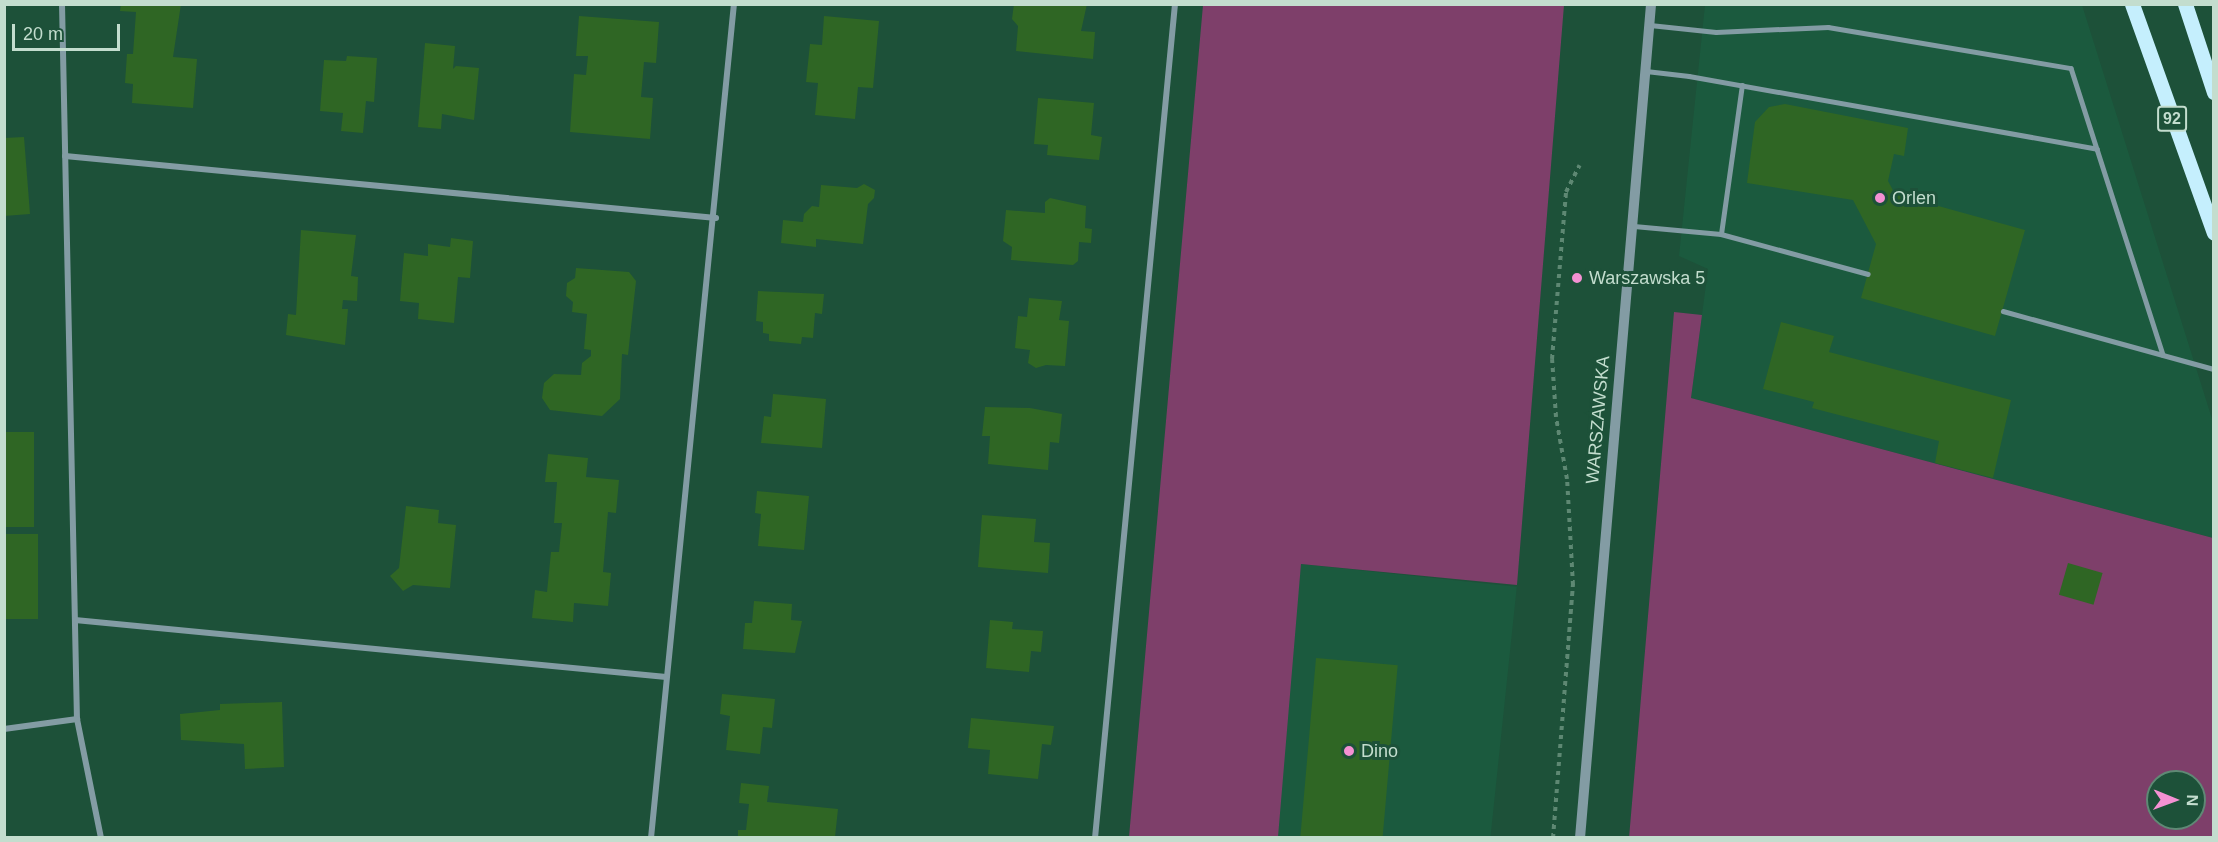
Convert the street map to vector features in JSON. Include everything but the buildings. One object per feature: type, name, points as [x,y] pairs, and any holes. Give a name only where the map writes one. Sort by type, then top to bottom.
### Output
[{"type":"main road","name":"92","points":[[2132,4],[2214,232]]},
{"type":"main road","points":[[2185,4],[2214,92]]},
{"type":"street","points":[[62,4],[77,719],[101,837]]},
{"type":"street","points":[[651,837],[716,218],[734,4]]},
{"type":"street","points":[[1095,837],[1175,4]]},
{"type":"street","name":"WARSZAWSKA","points":[[1580,837],[1651,4]]},
{"type":"street","points":[[65,156],[716,218]]},
{"type":"street","points":[[75,620],[666,677]]},
{"type":"street","points":[[4,729],[77,719]]},
{"type":"lane","points":[[1650,25],[1716,32],[1828,27],[2071,68],[2163,355]]},
{"type":"lane","points":[[1646,71],[2097,149]]},
{"type":"lane","points":[[1721,234],[1742,86]]},
{"type":"lane","points":[[1631,225],[1721,234],[1868,274]]},
{"type":"lane","points":[[2003,311],[2214,369]]},
{"type":"path","points":[[1552,837],[1573,585],[1567,479],[1556,417],[1552,359],[1566,192],[1580,165]]},
{"type":"shaded area","points":[[1203,5],[1564,5],[1517,585],[1301,564],[1278,837],[1129,837]]},
{"type":"shaded area","points":[[1705,5],[2082,5],[2213,422],[2213,538],[1691,398],[1708,269],[1679,256]]},
{"type":"shaded area","points":[[1674,312],[1702,315],[1691,398],[2213,538],[2213,837],[1629,838]]},
{"type":"shaded area","points":[[1301,564],[1517,587],[1490,838],[1272,837]]},
{"type":"place","name":"Orlen","points":[[1880,198]]},
{"type":"place","name":"Warszawska 5","points":[[1577,278]]},
{"type":"place","name":"Dino","points":[[1349,751]]}]
